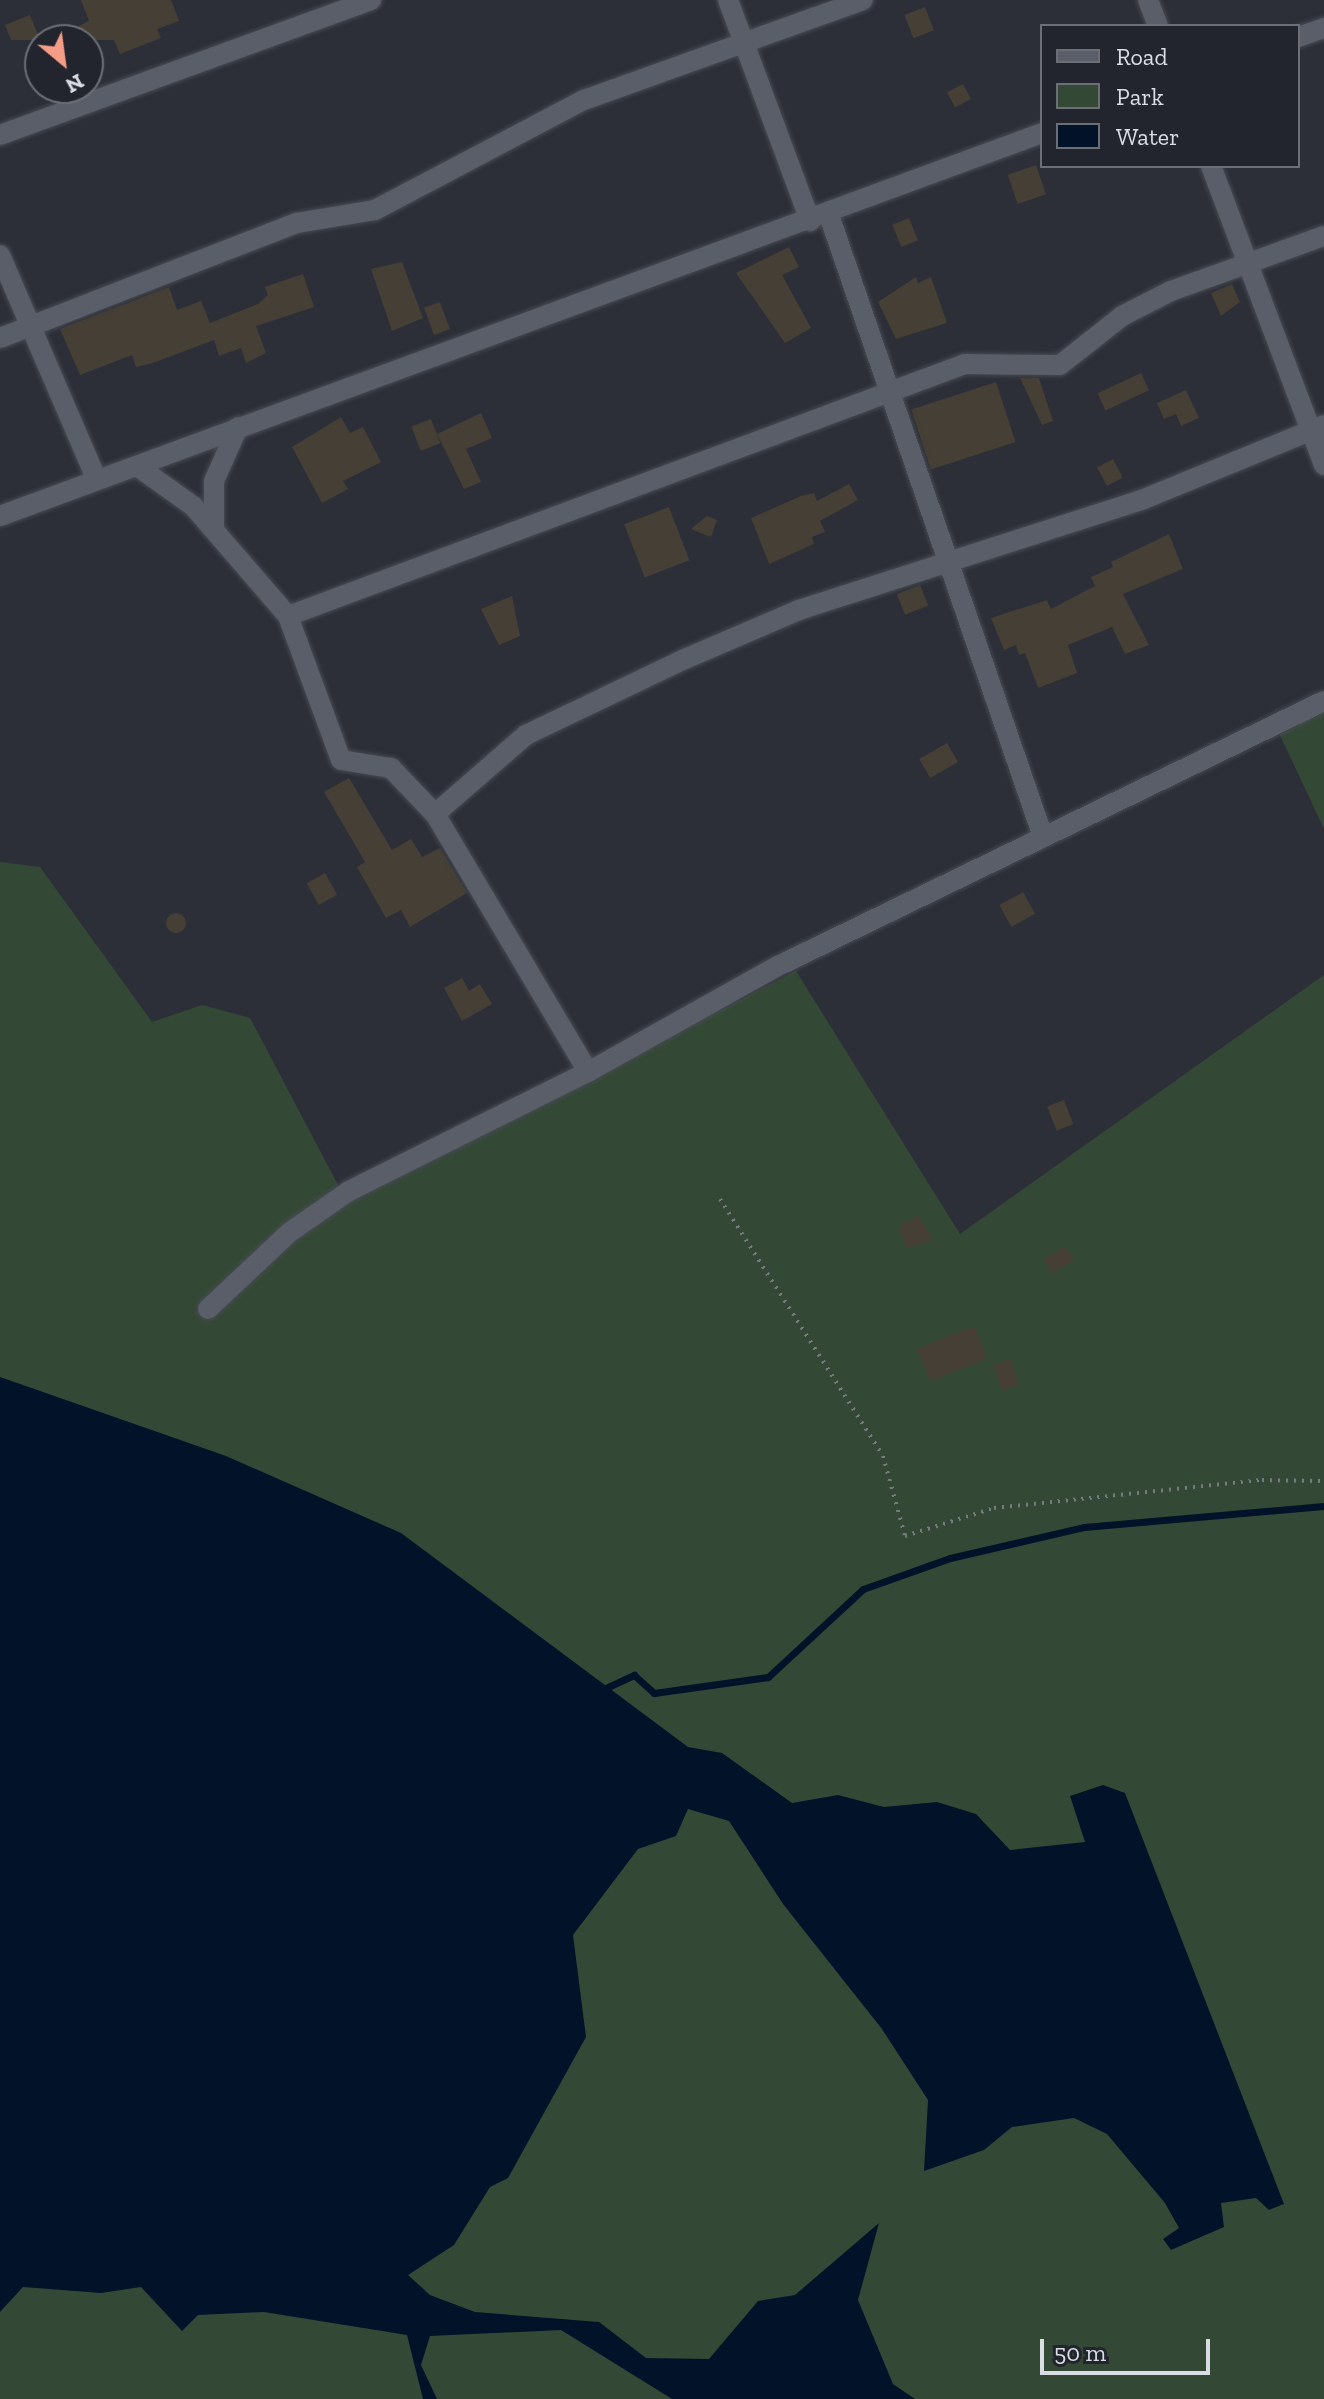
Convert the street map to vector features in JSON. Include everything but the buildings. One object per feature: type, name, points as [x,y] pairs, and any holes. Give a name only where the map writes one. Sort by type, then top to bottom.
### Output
[{"type":"street","points":[[0,135],[317,9],[371,0]]},
{"type":"street","points":[[728,0],[744,45],[894,396],[1043,837]]},
{"type":"street","points":[[0,338],[32,329],[297,223],[375,210],[584,100],[863,0]]},
{"type":"street","points":[[1148,0],[1157,24]]},
{"type":"street","points":[[1300,36],[1324,28]]},
{"type":"street","points":[[0,516],[820,218],[1040,134]]},
{"type":"street","points":[[1212,168],[1317,429],[1324,465]]},
{"type":"street","points":[[288,616],[894,396],[982,359],[1060,365],[1122,316],[1324,236]]},
{"type":"street","points":[[0,255],[97,480]]},
{"type":"street","points":[[214,530],[214,481],[238,427]]},
{"type":"street","points":[[435,814],[481,766],[526,735],[799,610],[947,559],[1144,499],[1317,429]]},
{"type":"street","points":[[137,466],[214,530],[288,616],[341,760],[391,768],[435,814],[588,1072]]},
{"type":"street","points":[[208,1309],[290,1232],[349,1191],[588,1072],[778,966],[1324,701]]},
{"type":"path","points":[[720,1199],[883,1456],[905,1536],[994,1508],[1262,1480],[1324,1481]]},
{"type":"green space","points":[[1324,712],[1324,829],[1279,733]]},
{"type":"green space","points":[[0,862],[40,867],[152,1022],[202,1005],[250,1018],[347,1202],[796,971],[960,1234],[1324,975],[1324,2399],[0,2399]]},
{"type":"water","points":[[0,1377],[226,1456],[401,1533],[688,1747],[722,1753],[792,1803],[838,1795],[884,1807],[937,1802],[976,1814],[1010,1850],[1085,1842],[1070,1796],[1103,1785],[1125,1793],[1284,2204],[1269,2210],[1256,2198],[1221,2203],[1224,2227],[1171,2250],[1163,2239],[1179,2228],[1165,2203],[1107,2134],[1074,2118],[1012,2127],[984,2150],[924,2171],[928,2100],[882,2029],[783,1904],[729,1821],[688,1809],[676,1836],[638,1849],[573,1935],[586,2037],[508,2178],[490,2187],[454,2245],[408,2275],[430,2295],[475,2312],[599,2322],[646,2358],[709,2359],[758,2301],[795,2295],[879,2223],[858,2300],[893,2384],[915,2399],[672,2399],[561,2330],[430,2336],[421,2365],[437,2399],[423,2399],[407,2335],[264,2312],[198,2315],[182,2331],[141,2287],[101,2293],[23,2287],[0,2312]]},
{"type":"waterway","points":[[608,1687],[634,1675],[654,1693],[768,1677],[863,1589],[950,1558],[1084,1527],[1324,1506]]}]
